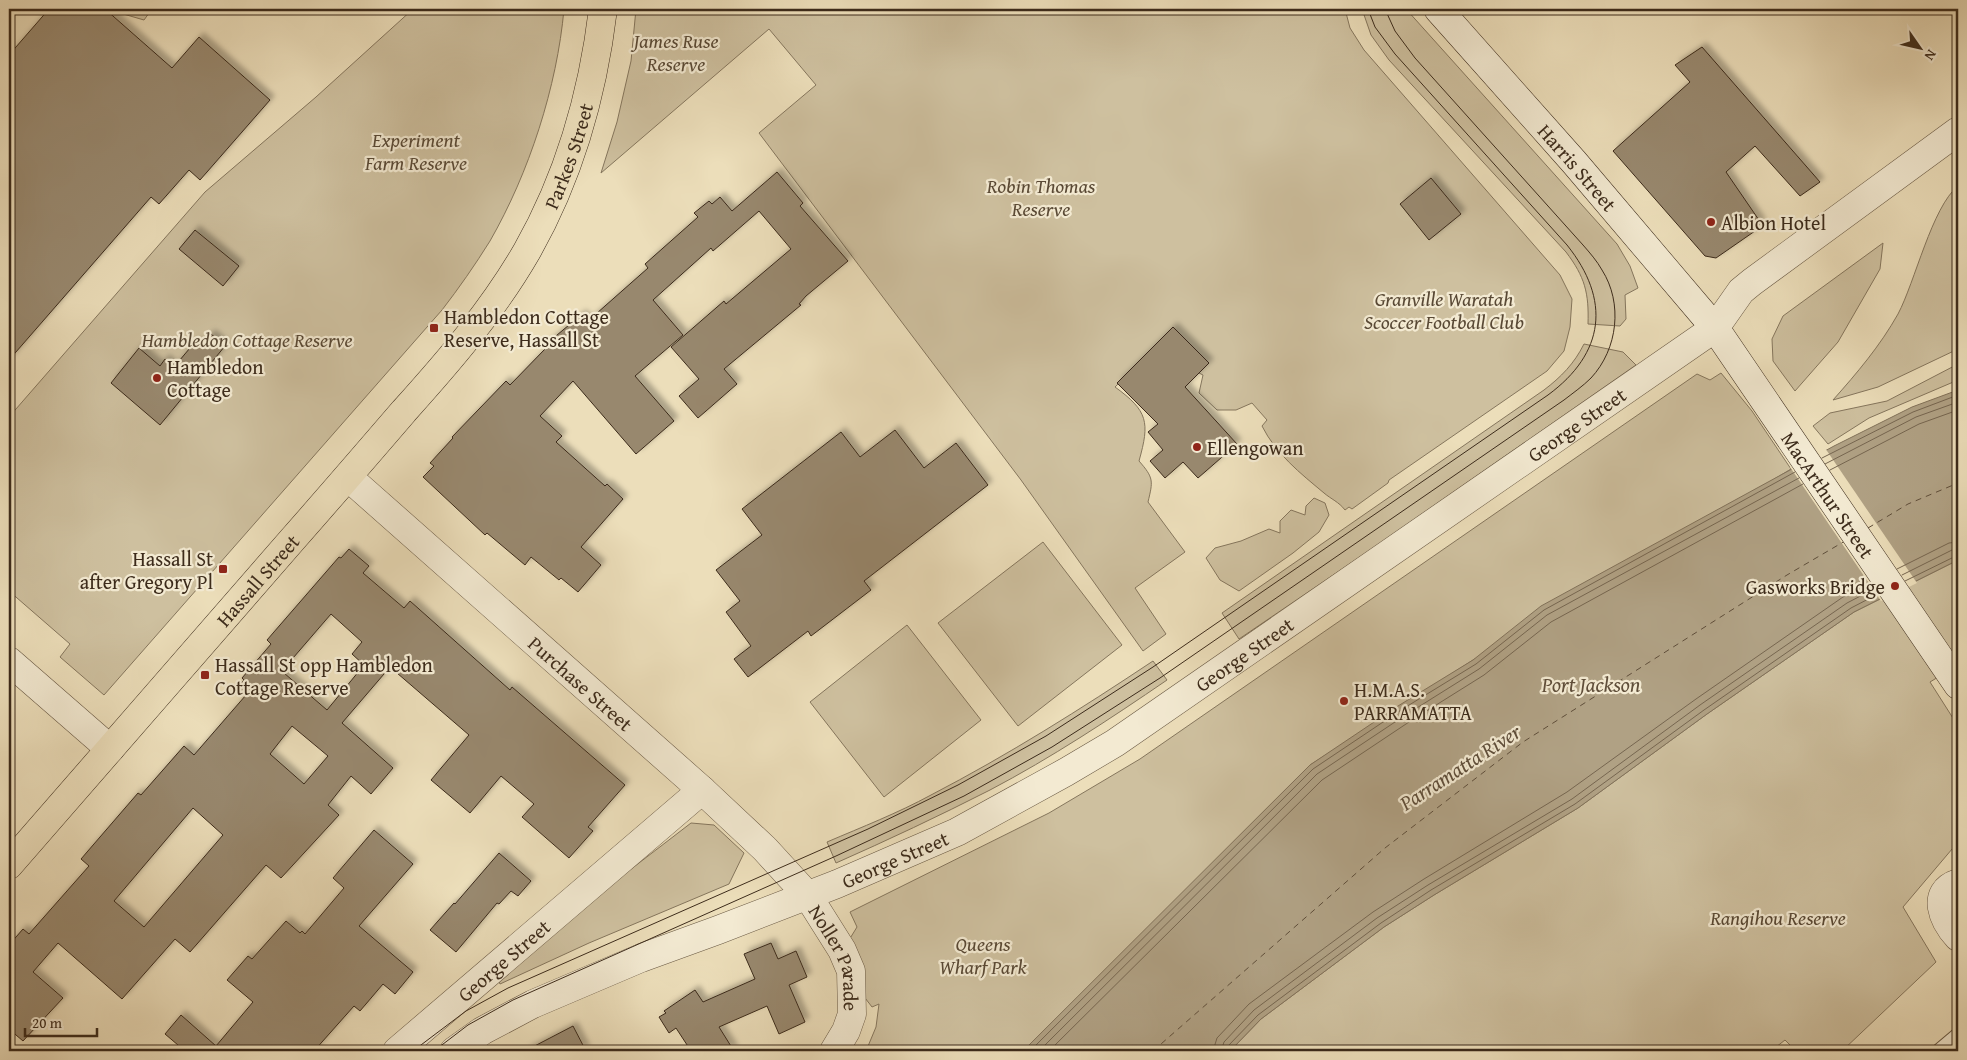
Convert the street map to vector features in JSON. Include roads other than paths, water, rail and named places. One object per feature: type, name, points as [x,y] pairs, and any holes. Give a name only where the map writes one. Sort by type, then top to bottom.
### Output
[{"type":"main road","name":"Parkes Street","points":[[501,291],[527,251],[547,212],[570,152],[582,117],[593,74],[603,9]]},
{"type":"main road","name":"Hassall Street","points":[[9,865],[449,360],[477,326],[501,291]]},
{"type":"street","name":"Harris Street","points":[[1438,9],[1574,162],[1715,328]]},
{"type":"street","name":"George Street","points":[[454,1051],[489,1027],[547,998],[640,958],[808,896],[957,832],[1007,806],[1115,743],[1715,328],[1741,291],[1752,282],[1958,131]]},
{"type":"street","name":"MacArthur Street","points":[[1715,328],[1958,685]]},
{"type":"street","name":"Purchase Street","points":[[348,477],[702,790],[765,848],[808,896]]},
{"type":"street","points":[[9,660],[110,749]]},
{"type":"street","name":"George Street","points":[[397,1051],[702,790]]},
{"type":"street","points":[[1958,883],[1950,886],[1942,898],[1942,913],[1958,937]]},
{"type":"street","name":"Noller Parade","points":[[808,896],[842,950],[851,971],[852,1014],[846,1031],[834,1051]]},
{"type":"lane","points":[[1939,1051],[1958,1035]]},
{"type":"water","name":"Port Jackson","points":[[1958,390],[1958,560],[1854,612],[1707,714],[1578,808],[1384,927],[1261,1019],[1230,1051],[1023,1051],[1310,765],[1398,706],[1473,660],[1541,606],[1834,446],[1912,407]]},
{"type":"tram line","points":[[413,1051],[466,1011],[508,988],[868,829],[958,785],[1046,736],[1153,667],[1548,395],[1567,379],[1581,362],[1591,344],[1595,325],[1595,306],[1591,286],[1581,266],[1567,245],[1395,54],[1375,27],[1368,9]]},
{"type":"tram line","points":[[434,1051],[468,1025],[513,1000],[836,856],[964,796],[1052,747],[1160,678],[1564,400],[1591,378],[1607,354],[1615,326],[1613,297],[1609,283],[1602,270],[1583,245],[1415,58],[1395,31],[1385,9]]},
{"type":"place","name":"Albion Hotel","points":[[1711,222]]},
{"type":"place","name":"Hambledon Cottage Reserve, Hassall St","points":[[434,328]]},
{"type":"place","name":"Hambledon Cottage","points":[[157,378]]},
{"type":"place","name":"Ellengowan","points":[[1197,447]]},
{"type":"place","name":"Hassall St after Gregory Pl","points":[[223,569]]},
{"type":"place","name":"Gasworks Bridge","points":[[1895,586]]},
{"type":"place","name":"Hassall St opp Hambledon Cottage Reserve","points":[[205,675]]},
{"type":"place","name":"H.M.A.S. PARRAMATTA","points":[[1344,701]]},
{"type":"park label","name":"James Ruse Reserve","points":[[676,52]]},
{"type":"park label","name":"Experiment Farm Reserve","points":[[416,150]]},
{"type":"park label","name":"Robin Thomas Reserve","points":[[1041,196]]},
{"type":"park label","name":"Granville Waratah Scoccer Football Club","points":[[1444,310]]},
{"type":"park label","name":"Hambledon Cottage Reserve","points":[[247,339]]},
{"type":"park label","name":"Rangihou Reserve","points":[[1778,917]]},
{"type":"park label","name":"Queens Wharf Park","points":[[983,954]]},
{"type":"water label","name":"Parramatta River","points":[[1460,767]]}]
